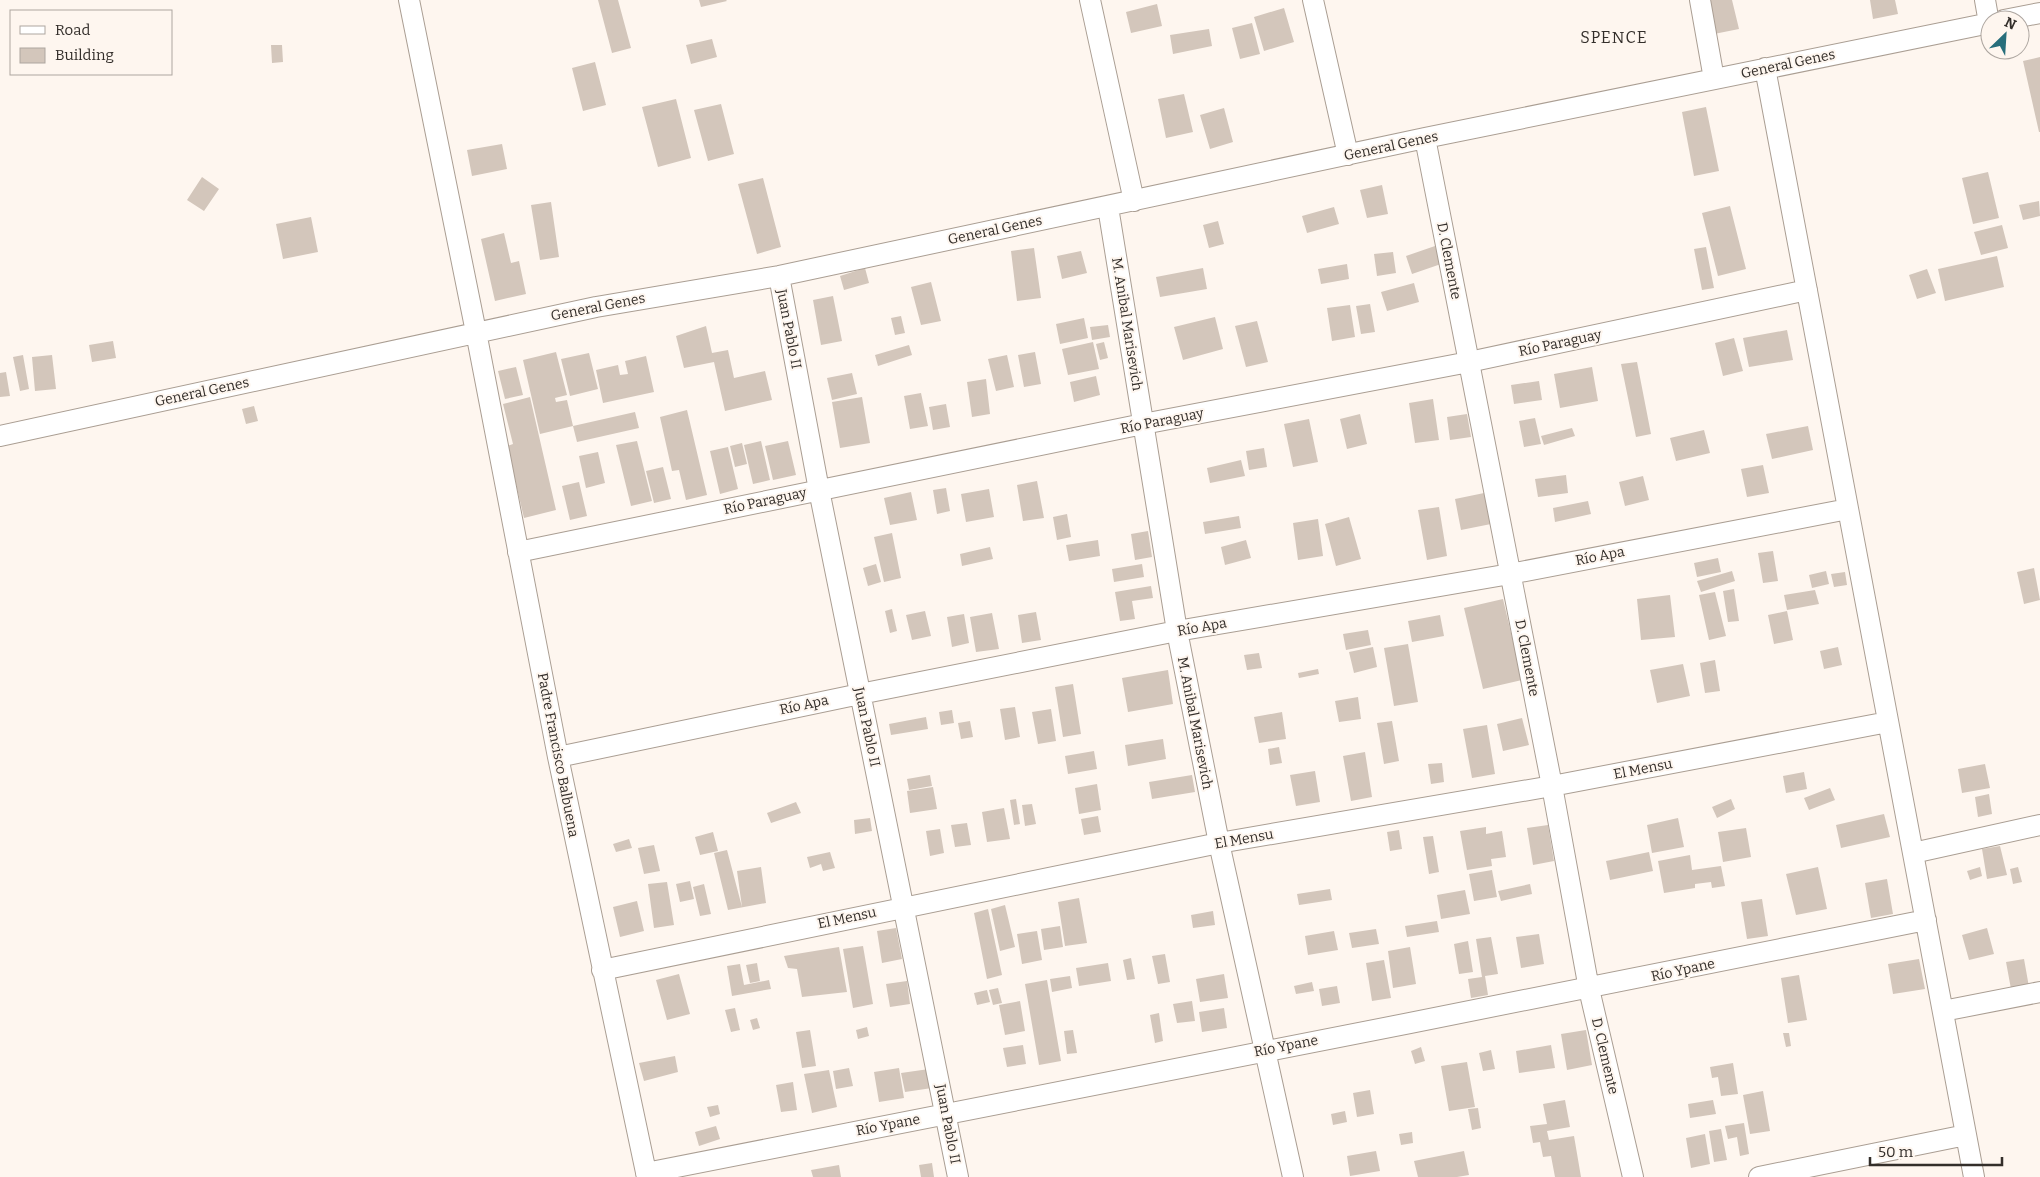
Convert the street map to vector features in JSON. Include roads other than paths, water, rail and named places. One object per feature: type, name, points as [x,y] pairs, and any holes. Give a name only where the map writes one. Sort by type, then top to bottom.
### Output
[{"type":"street","name":"Padre Francisco Balbuena","points":[[409,0],[476,332],[558,757],[647,1175]]},
{"type":"street","points":[[1090,0],[1134,201]]},
{"type":"street","points":[[1313,0],[1348,155]]},
{"type":"street","points":[[1700,0],[1714,79]]},
{"type":"street","name":"General Genes","points":[[0,436],[596,307],[779,276],[1425,138],[1980,25]]},
{"type":"street","points":[[1765,68],[1974,1177]]},
{"type":"street","name":"D. Clemente","points":[[1425,138],[1552,786],[1589,989],[1633,1177]]},
{"type":"street","name":"M. Anibal Marisevich","points":[[1108,207],[1177,632],[1219,842],[1292,1177]]},
{"type":"street","name":"Juan Pablo II","points":[[779,276],[819,490],[958,1177]]},
{"type":"street","name":"Río Paraguay","points":[[518,552],[1143,424],[1469,362],[1807,290]]},
{"type":"street","name":"Río Apa","points":[[558,757],[860,694],[1177,632],[1510,574],[1848,509]]},
{"type":"street","name":"El Mensu","points":[[602,970],[1219,842],[1552,786],[1888,722]]},
{"type":"street","points":[[1913,853],[2040,825]]},
{"type":"street","name":"Río Ypane","points":[[647,1175],[945,1113],[1264,1050],[1589,989],[1926,920]]},
{"type":"street","points":[[1943,1011],[2040,992]]},
{"type":"street","points":[[1759,1177],[1966,1135]]},
{"type":"district","name":"SPENCE","points":[[1614,37]]}]
